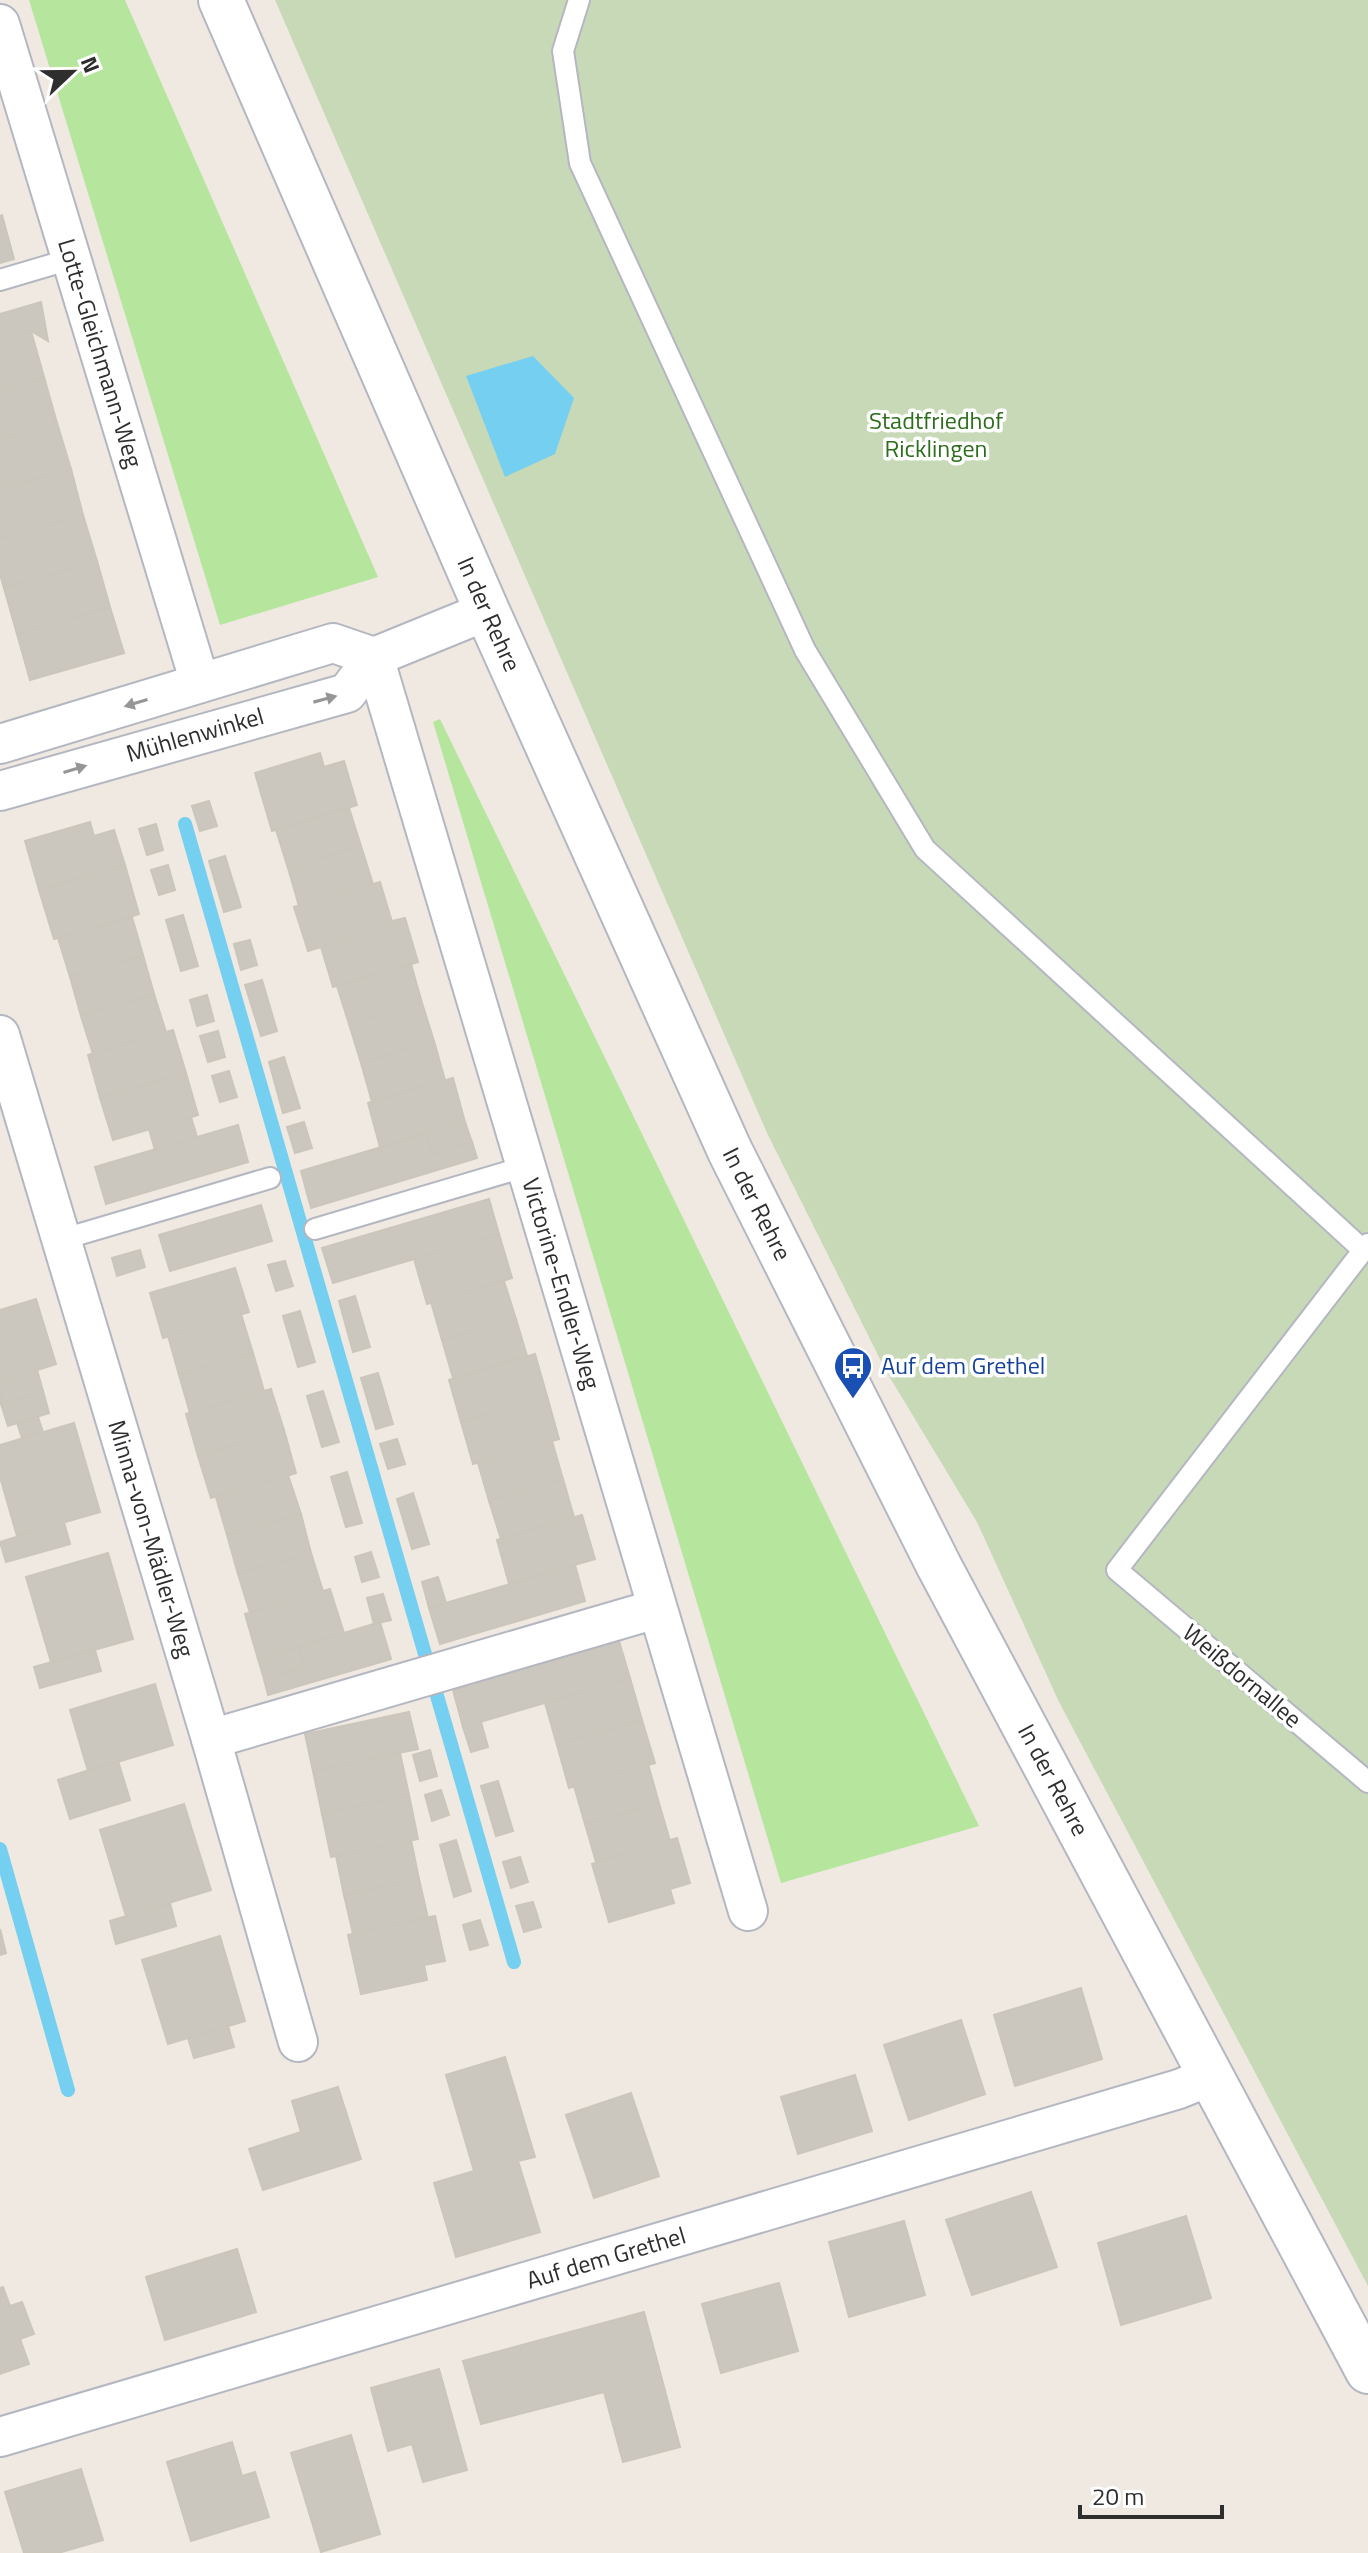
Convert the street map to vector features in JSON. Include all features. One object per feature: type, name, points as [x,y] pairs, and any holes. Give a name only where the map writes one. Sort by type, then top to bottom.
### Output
[{"type":"street","name":"In der Rehre","points":[[221,0],[487,611],[737,1165],[925,1538],[1368,2371]]},
{"type":"street","name":"Lotte-Gleichmann-Weg","points":[[0,24],[200,683]]},
{"type":"street","points":[[374,657],[487,611]]},
{"type":"street","name":"Mühlenwinkel","points":[[0,744],[333,643],[374,657],[347,693],[0,791]]},
{"type":"street","name":"Victorine-Endler-Weg","points":[[374,657],[748,1911]]},
{"type":"street","name":"Minna-von-Mädler-Weg","points":[[0,1035],[211,1739],[298,2042]]},
{"type":"street","points":[[211,1739],[656,1609]]},
{"type":"street","name":"Auf dem Grethel","points":[[0,2437],[1179,2089],[1211,2076]]},
{"type":"lane","points":[[579,0],[563,51],[580,163],[805,650],[925,849],[1366,1247]]},
{"type":"lane","points":[[0,280],[71,259]]},
{"type":"lane","points":[[315,1229],[524,1167]]},
{"type":"lane","points":[[60,1240],[270,1178]]},
{"type":"lane","name":"Weißdornallee","points":[[1366,1247],[1117,1570],[1368,1782]]},
{"type":"green space","points":[[29,0],[125,0],[378,577],[220,625]]},
{"type":"green space","name":"Stadtfriedhof Ricklingen","points":[[275,0],[1368,0],[1368,2286],[1059,1702],[977,1522],[886,1371],[767,1133]]},
{"type":"green space","points":[[440,719],[979,1826],[781,1883],[433,722]]},
{"type":"water","points":[[533,356],[574,398],[555,454],[505,477],[466,376]]},
{"type":"building","points":[[0,216],[14,259],[0,263]]},
{"type":"building","points":[[41,302],[48,341],[31,331],[0,340],[0,314]]},
{"type":"building","points":[[31,331],[44,377],[0,390],[0,340]]},
{"type":"building","points":[[44,377],[57,423],[0,440],[0,390]]},
{"type":"building","points":[[57,423],[71,469],[0,489],[0,440]]},
{"type":"building","points":[[71,469],[83,515],[0,539],[0,489]]},
{"type":"building","points":[[83,515],[97,561],[4,588],[0,574],[0,539]]},
{"type":"building","points":[[97,561],[110,607],[17,634],[4,588]]},
{"type":"building","points":[[110,607],[124,653],[30,680],[17,634]]},
{"type":"building","points":[[320,753],[324,767],[344,761],[357,805],[272,831],[255,773]]},
{"type":"building","points":[[209,801],[217,826],[200,831],[192,806]]},
{"type":"building","points":[[349,808],[361,846],[288,868],[276,830]]},
{"type":"building","points":[[90,822],[94,836],[114,830],[125,865],[39,890],[25,841]]},
{"type":"building","points":[[156,824],[163,850],[147,855],[139,829]]},
{"type":"building","points":[[361,846],[373,884],[299,906],[288,868]]},
{"type":"building","points":[[225,856],[241,907],[224,912],[209,861]]},
{"type":"building","points":[[125,865],[139,914],[54,939],[39,890]]},
{"type":"building","points":[[168,865],[175,890],[159,895],[151,870]]},
{"type":"building","points":[[380,882],[393,925],[308,951],[294,907]]},
{"type":"building","points":[[183,915],[198,966],[181,971],[166,920]]},
{"type":"building","points":[[132,917],[143,955],[70,977],[58,938]]},
{"type":"building","points":[[405,918],[418,962],[333,987],[321,947],[393,925],[392,921]]},
{"type":"building","points":[[250,940],[257,965],[241,970],[234,944]]},
{"type":"building","points":[[143,955],[154,994],[81,1016],[70,977]]},
{"type":"building","points":[[411,964],[422,1003],[349,1024],[337,986]]},
{"type":"building","points":[[262,980],[277,1031],[261,1036],[245,985]]},
{"type":"building","points":[[154,994],[166,1032],[93,1054],[81,1016]]},
{"type":"building","points":[[207,995],[214,1021],[197,1026],[190,1000]]},
{"type":"building","points":[[422,1003],[434,1041],[361,1063],[349,1024]]},
{"type":"building","points":[[173,1030],[186,1073],[100,1098],[88,1055]]},
{"type":"building","points":[[218,1031],[225,1057],[208,1062],[200,1036]]},
{"type":"building","points":[[434,1041],[445,1080],[372,1102],[361,1063]]},
{"type":"building","points":[[284,1057],[300,1108],[283,1113],[269,1062]]},
{"type":"building","points":[[229,1071],[237,1097],[220,1102],[212,1076]]},
{"type":"building","points":[[186,1073],[198,1115],[113,1140],[100,1098]]},
{"type":"building","points":[[453,1078],[465,1122],[380,1147],[368,1103]]},
{"type":"building","points":[[191,1117],[197,1137],[155,1150],[149,1129]]},
{"type":"building","points":[[304,1122],[312,1148],[295,1153],[287,1127]]},
{"type":"building","points":[[465,1122],[472,1142],[432,1154],[425,1134]]},
{"type":"building","points":[[238,1125],[248,1162],[106,1204],[95,1167]]},
{"type":"building","points":[[425,1134],[432,1154],[472,1142],[477,1158],[311,1208],[301,1171]]},
{"type":"building","points":[[489,1199],[499,1234],[333,1283],[322,1248]]},
{"type":"building","points":[[261,1205],[272,1241],[170,1271],[159,1235]]},
{"type":"building","points":[[499,1234],[512,1278],[427,1304],[414,1259]]},
{"type":"building","points":[[140,1250],[145,1267],[117,1276],[112,1258]]},
{"type":"building","points":[[285,1261],[293,1286],[276,1291],[268,1265]]},
{"type":"building","points":[[235,1268],[249,1312],[163,1338],[150,1293]]},
{"type":"building","points":[[504,1281],[516,1319],[442,1340],[431,1302]]},
{"type":"building","points":[[355,1296],[370,1347],[353,1352],[339,1301]]},
{"type":"building","points":[[36,1299],[56,1364],[0,1382],[0,1310]]},
{"type":"building","points":[[300,1311],[315,1362],[298,1367],[283,1316]]},
{"type":"building","points":[[241,1314],[253,1353],[179,1375],[168,1336]]},
{"type":"building","points":[[516,1319],[527,1356],[453,1378],[442,1340]]},
{"type":"building","points":[[253,1353],[264,1391],[190,1413],[179,1375]]},
{"type":"building","points":[[535,1354],[547,1396],[461,1422],[449,1380]]},
{"type":"building","points":[[37,1370],[43,1391],[1,1404],[0,1382]]},
{"type":"building","points":[[378,1373],[393,1424],[376,1429],[361,1378]]},
{"type":"building","points":[[271,1389],[284,1430],[198,1456],[186,1414]]},
{"type":"building","points":[[43,1391],[49,1413],[8,1426],[1,1404]]},
{"type":"building","points":[[323,1391],[339,1442],[322,1447],[307,1396]]},
{"type":"building","points":[[547,1396],[559,1439],[473,1464],[461,1422]]},
{"type":"building","points":[[38,1417],[43,1432],[22,1438],[17,1423]]},
{"type":"building","points":[[74,1423],[100,1512],[17,1536],[0,1477],[0,1445]]},
{"type":"building","points":[[284,1430],[296,1473],[211,1498],[198,1456]]},
{"type":"building","points":[[397,1439],[405,1464],[388,1469],[380,1444]]},
{"type":"building","points":[[552,1441],[563,1479],[489,1501],[478,1463]]},
{"type":"building","points":[[347,1472],[362,1523],[346,1527],[331,1477]]},
{"type":"building","points":[[288,1475],[301,1514],[227,1535],[216,1497]]},
{"type":"building","points":[[563,1479],[574,1517],[501,1539],[489,1501]]},
{"type":"building","points":[[413,1493],[429,1544],[412,1549],[397,1499]]},
{"type":"building","points":[[301,1514],[311,1553],[238,1574],[227,1535]]},
{"type":"building","points":[[582,1515],[595,1559],[509,1584],[497,1540]]},
{"type":"building","points":[[64,1522],[70,1544],[6,1562],[0,1542]]},
{"type":"building","points":[[371,1552],[379,1577],[362,1582],[355,1557]]},
{"type":"building","points":[[108,1553],[133,1639],[51,1662],[26,1577]]},
{"type":"building","points":[[311,1553],[323,1591],[250,1613],[238,1574]]},
{"type":"building","points":[[575,1565],[585,1601],[440,1644],[429,1608]]},
{"type":"building","points":[[438,1577],[446,1603],[429,1608],[422,1582]]},
{"type":"building","points":[[330,1589],[344,1633],[258,1659],[245,1614]]},
{"type":"building","points":[[383,1594],[391,1620],[374,1624],[367,1598]]},
{"type":"building","points":[[380,1622],[391,1659],[268,1695],[264,1679],[305,1667],[298,1647]]},
{"type":"building","points":[[619,1641],[630,1678],[463,1727],[453,1690]]},
{"type":"building","points":[[298,1647],[305,1667],[264,1679],[258,1659]]},
{"type":"building","points":[[95,1650],[101,1671],[40,1688],[34,1667]]},
{"type":"building","points":[[630,1678],[642,1720],[557,1745],[545,1703]]},
{"type":"building","points":[[155,1684],[173,1745],[88,1771],[70,1710]]},
{"type":"building","points":[[409,1712],[418,1749],[313,1771],[305,1734]]},
{"type":"building","points":[[642,1720],[655,1763],[569,1788],[557,1745]]},
{"type":"building","points":[[481,1722],[488,1747],[471,1752],[463,1727]]},
{"type":"building","points":[[430,1750],[437,1776],[420,1781],[413,1755]]},
{"type":"building","points":[[400,1753],[409,1795],[322,1814],[313,1771]]},
{"type":"building","points":[[118,1761],[130,1800],[70,1819],[58,1780]]},
{"type":"building","points":[[648,1764],[659,1803],[585,1824],[574,1786]]},
{"type":"building","points":[[498,1781],[513,1831],[496,1836],[481,1786]]},
{"type":"building","points":[[441,1790],[449,1815],[432,1821],[425,1795]]},
{"type":"building","points":[[409,1795],[418,1839],[331,1857],[322,1814]]},
{"type":"building","points":[[659,1803],[670,1841],[596,1862],[585,1824]]},
{"type":"building","points":[[184,1804],[211,1890],[126,1916],[100,1830]]},
{"type":"building","points":[[677,1838],[690,1883],[670,1889],[674,1903],[609,1922],[592,1864]]},
{"type":"building","points":[[411,1840],[419,1879],[344,1895],[336,1856]]},
{"type":"building","points":[[456,1840],[471,1891],[454,1897],[440,1845]]},
{"type":"building","points":[[520,1857],[528,1882],[511,1888],[503,1862]]},
{"type":"building","points":[[419,1879],[428,1918],[353,1934],[344,1895]]},
{"type":"building","points":[[533,1902],[541,1927],[524,1932],[516,1906]]},
{"type":"building","points":[[170,1903],[176,1926],[116,1944],[110,1921]]},
{"type":"building","points":[[435,1916],[445,1961],[424,1965],[427,1980],[361,1994],[348,1935]]},
{"type":"building","points":[[480,1920],[488,1945],[470,1950],[463,1925]]},
{"type":"building","points":[[0,1929],[6,1953],[0,1955]]},
{"type":"building","points":[[220,1936],[245,2021],[168,2044],[142,1960]]},
{"type":"building","points":[[1081,1988],[1102,2059],[1015,2086],[994,2015]]},
{"type":"building","points":[[961,2020],[985,2094],[909,2120],[884,2045]]},
{"type":"building","points":[[228,2026],[234,2047],[194,2058],[188,2038]]},
{"type":"building","points":[[505,2057],[535,2157],[518,2161],[540,2232],[456,2257],[434,2183],[474,2171],[446,2075]]},
{"type":"building","points":[[855,2075],[872,2131],[798,2154],[781,2097]]},
{"type":"building","points":[[338,2087],[361,2159],[263,2190],[249,2149],[301,2132],[292,2101]]},
{"type":"building","points":[[631,2093],[659,2176],[594,2198],[566,2115]]},
{"type":"building","points":[[1031,2192],[1057,2267],[972,2295],[946,2220]]},
{"type":"building","points":[[1186,2216],[1211,2298],[1121,2325],[1098,2243]]},
{"type":"building","points":[[904,2221],[925,2295],[849,2317],[829,2242]]},
{"type":"building","points":[[237,2249],[256,2312],[165,2340],[146,2277]]},
{"type":"building","points":[[779,2283],[798,2351],[721,2373],[702,2304]]},
{"type":"building","points":[[3,2287],[10,2306],[22,2302],[34,2334],[20,2339],[29,2364],[0,2374],[0,2288]]},
{"type":"building","points":[[644,2312],[680,2447],[623,2462],[604,2392],[481,2424],[463,2361]]},
{"type":"building","points":[[439,2369],[467,2470],[423,2482],[412,2444],[388,2451],[371,2388]]},
{"type":"building","points":[[351,2435],[380,2534],[321,2552],[291,2453]]},
{"type":"building","points":[[232,2442],[242,2476],[255,2472],[269,2517],[191,2541],[167,2462]]},
{"type":"building","points":[[81,2469],[103,2540],[58,2553],[24,2553],[5,2492]]},
{"type":"waterway","points":[[185,824],[514,1962]]},
{"type":"waterway","points":[[0,1849],[68,2090]]},
{"type":"place","name":"Auf dem Grethel","points":[[853,1400]]}]
